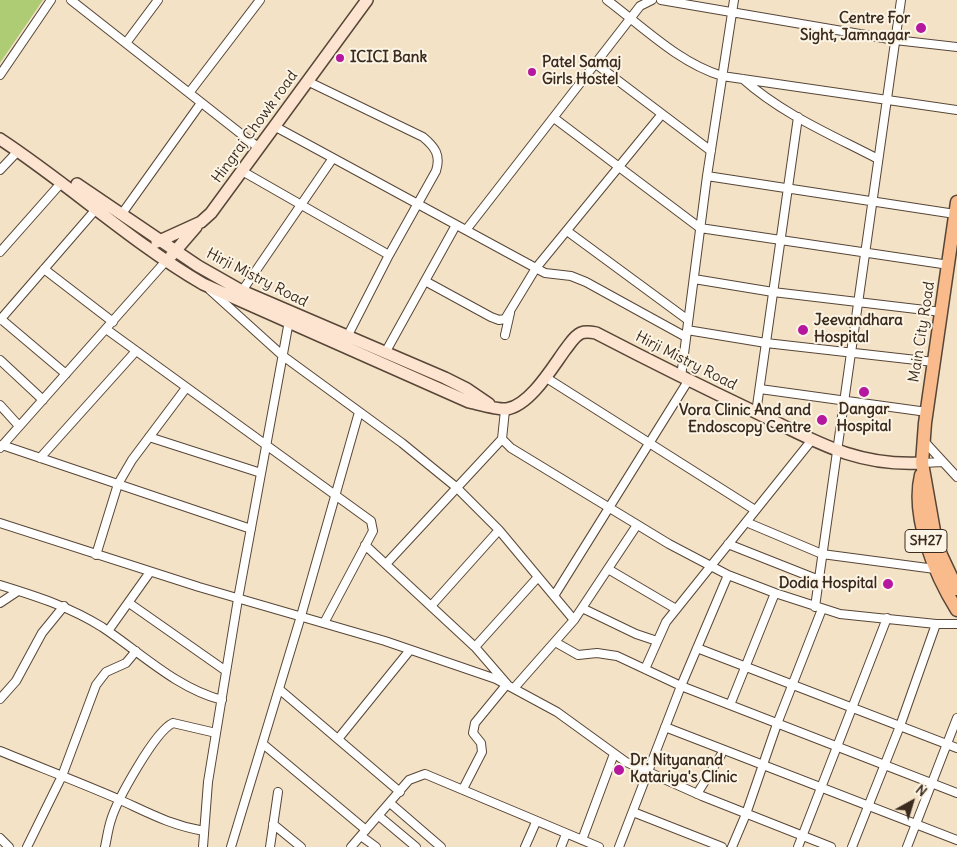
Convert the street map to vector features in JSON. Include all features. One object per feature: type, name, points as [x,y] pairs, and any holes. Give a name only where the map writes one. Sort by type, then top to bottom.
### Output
[{"type":"main road","name":"Hingraj Chowk road","points":[[146,246],[162,241],[201,222],[211,213],[367,0]]},
{"type":"main road","name":"Hirji Mistry Road","points":[[0,130],[121,215],[242,291],[467,388],[492,406]]},
{"type":"main road","name":"Hirji Mistry Road","points":[[0,139],[97,208],[165,262],[203,284],[469,402],[505,410],[517,406],[528,397],[575,338],[582,332],[596,333],[684,379],[811,441],[860,458],[923,465]]},
{"type":"main road","name":"Main City Road","points":[[956,208],[923,440],[923,465],[934,531],[941,555],[957,589]]},
{"type":"main road","points":[[165,262],[201,222]]},
{"type":"main road","name":"Main City Road","points":[[923,465],[919,482],[919,507],[935,569],[957,610]]},
{"type":"street","points":[[0,75],[51,0]]},
{"type":"street","points":[[71,0],[258,148]]},
{"type":"street","points":[[126,43],[158,0]]},
{"type":"street","points":[[189,93],[260,0]]},
{"type":"street","points":[[607,0],[694,65],[722,76],[957,110]]},
{"type":"street","points":[[466,230],[640,6],[652,0]]},
{"type":"street","points":[[661,0],[895,40],[957,47]]},
{"type":"street","points":[[554,596],[650,444],[684,379],[688,320],[700,228],[734,0]]},
{"type":"street","points":[[732,847],[746,814],[819,608],[819,580],[822,554],[900,0]]},
{"type":"street","points":[[596,64],[711,151]]},
{"type":"street","points":[[743,79],[766,98],[798,117],[878,159]]},
{"type":"street","points":[[308,81],[431,143],[438,154],[439,162],[436,171],[389,255],[347,337]]},
{"type":"street","points":[[121,215],[201,103]]},
{"type":"street","points":[[425,281],[490,317],[498,320],[505,319],[536,268],[662,114]]},
{"type":"street","points":[[756,413],[798,117]]},
{"type":"street","points":[[554,118],[700,228],[949,265]]},
{"type":"street","points":[[274,126],[551,276],[571,276],[586,282],[687,334],[934,362]]},
{"type":"street","points":[[0,170],[18,151]]},
{"type":"street","points":[[242,291],[333,158]]},
{"type":"street","points":[[242,171],[389,255]]},
{"type":"street","points":[[707,176],[872,202],[956,208]]},
{"type":"street","points":[[0,252],[62,182]]},
{"type":"street","points":[[66,374],[0,319],[97,208]]},
{"type":"street","points":[[385,353],[456,225]]},
{"type":"street","points":[[567,231],[688,320]]},
{"type":"street","points":[[165,262],[1,446],[251,529]]},
{"type":"street","points":[[44,269],[113,322]]},
{"type":"street","points":[[694,279],[773,292],[942,312]]},
{"type":"street","points":[[203,284],[283,356],[402,443],[456,487],[498,530],[574,620]]},
{"type":"street","points":[[505,335],[510,312]]},
{"type":"street","points":[[203,847],[208,782],[226,671],[289,322]]},
{"type":"street","points":[[106,329],[371,522],[373,530],[324,623]]},
{"type":"street","points":[[40,458],[136,351]]},
{"type":"street","points":[[0,360],[42,400]]},
{"type":"street","points":[[545,377],[755,510]]},
{"type":"street","points":[[96,555],[118,484],[132,460],[186,388]]},
{"type":"street","points":[[760,389],[927,412]]},
{"type":"street","points":[[0,405],[18,426]]},
{"type":"street","points":[[386,564],[502,439],[505,410]]},
{"type":"street","points":[[230,847],[301,616],[359,412]]},
{"type":"street","points":[[149,437],[261,473]]},
{"type":"street","points":[[502,439],[536,464],[637,525],[728,574],[775,593],[840,614],[936,624],[957,624]]},
{"type":"street","points":[[923,440],[957,477]]},
{"type":"street","points":[[645,669],[666,622],[811,441]]},
{"type":"street","points":[[923,465],[943,462]]},
{"type":"street","points":[[746,522],[822,554],[935,569]]},
{"type":"street","points":[[0,523],[150,572],[410,650],[515,687],[557,712],[614,754],[648,772],[746,814],[831,847]]},
{"type":"street","points":[[515,687],[574,620],[637,525]]},
{"type":"street","points":[[431,606],[498,530]]},
{"type":"street","points":[[728,544],[819,580]]},
{"type":"street","points":[[365,545],[475,647],[507,684]]},
{"type":"street","points":[[608,569],[676,609]]},
{"type":"street","points":[[108,632],[150,572]]},
{"type":"street","points":[[619,847],[681,686],[728,574]]},
{"type":"street","points":[[475,647],[538,577]]},
{"type":"street","points":[[0,585],[64,606],[108,632],[198,692],[222,700]]},
{"type":"street","points":[[0,603],[18,591]]},
{"type":"street","points":[[730,705],[775,593]]},
{"type":"street","points":[[129,603],[226,671]]},
{"type":"street","points":[[0,699],[16,682],[42,633],[64,606]]},
{"type":"street","points":[[582,608],[636,634],[657,640]]},
{"type":"street","points":[[798,847],[836,745],[853,707],[887,618]]},
{"type":"street","points":[[852,847],[900,726],[936,624]]},
{"type":"street","points":[[555,642],[578,655],[607,654],[681,686],[932,782],[957,794]]},
{"type":"street","points":[[697,648],[957,748]]},
{"type":"street","points":[[338,739],[410,650]]},
{"type":"street","points":[[27,847],[62,776],[96,685],[106,672],[120,668],[136,651]]},
{"type":"street","points":[[463,789],[482,752],[481,743],[473,733],[475,724],[507,684]]},
{"type":"street","points":[[279,689],[400,792]]},
{"type":"street","points":[[907,847],[957,718]]},
{"type":"street","points":[[105,847],[111,820],[120,800],[142,759],[170,724],[173,723],[216,733]]},
{"type":"street","points":[[665,727],[957,840]]},
{"type":"street","points":[[263,744],[364,833],[376,847]]},
{"type":"street","points":[[0,751],[120,800],[172,824],[204,831]]},
{"type":"street","points":[[582,840],[614,754]]},
{"type":"street","points":[[698,794],[720,756]]},
{"type":"street","points":[[351,847],[414,776],[425,774],[599,847]]},
{"type":"street","points":[[270,847],[278,792]]},
{"type":"street","points":[[390,803],[441,847]]},
{"type":"street","points":[[633,812],[722,847]]},
{"type":"street","points":[[379,816],[416,847]]},
{"type":"street","points":[[525,847],[536,822]]},
{"type":"street","points":[[274,824],[301,847]]},
{"type":"street","points":[[561,847],[566,834]]},
{"type":"street","points":[[0,838],[9,847]]},
{"type":"green space","points":[[0,0],[43,0],[0,63]]},
{"type":"place","name":"Centre For Sight, Jamnagar","points":[[921,28]]},
{"type":"place","name":"ICICI Bank","points":[[340,58]]},
{"type":"place","name":"Patel Samaj Girls Hostel","points":[[532,72]]},
{"type":"place","name":"Jeevandhara Hospital","points":[[803,330]]},
{"type":"place","name":"Dangar Hospital","points":[[864,392]]},
{"type":"place","name":"Vora Clinic And and Endoscopy Centre","points":[[822,420]]},
{"type":"place","name":"Dodia Hospital","points":[[888,584]]},
{"type":"place","name":"Dr. Nityanand Katariya's Clinic","points":[[619,770]]}]
